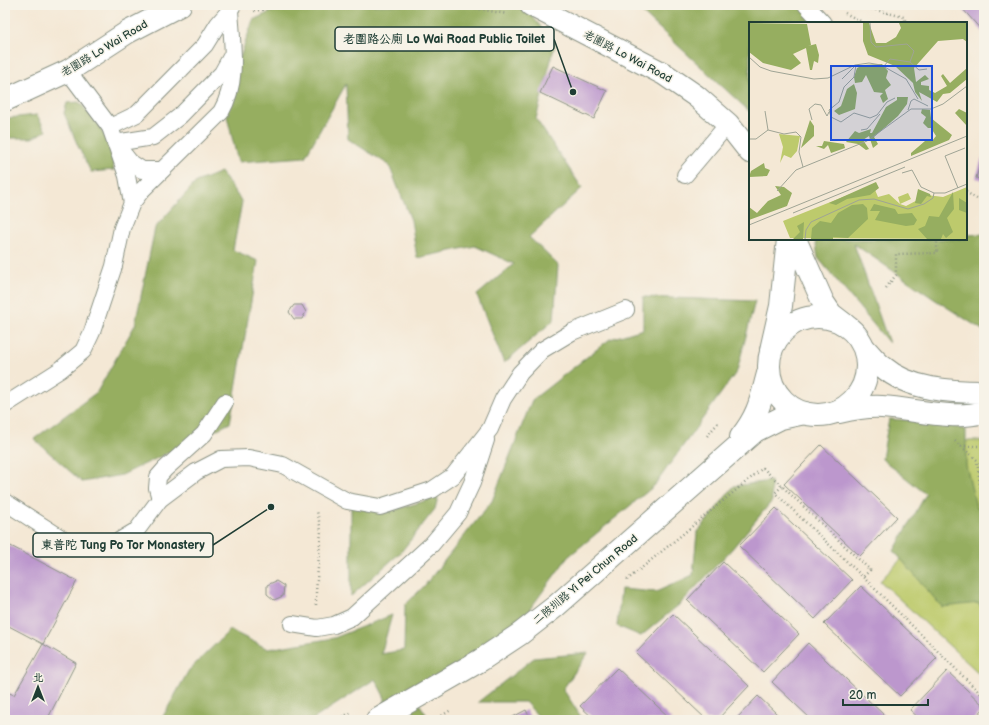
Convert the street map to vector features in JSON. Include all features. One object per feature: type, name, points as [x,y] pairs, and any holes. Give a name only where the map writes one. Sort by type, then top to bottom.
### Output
[{"type":"street","name":"老圍路 Lo Wai Road","points":[[5,100],[68,71],[128,32],[180,5]]},
{"type":"street","name":"老圍路 Lo Wai Road","points":[[531,5],[664,74],[696,96],[728,124],[749,151]]},
{"type":"street","points":[[788,240],[781,306],[770,360],[771,383],[780,397],[791,407],[804,413],[824,415],[862,407],[881,406],[954,415],[984,412]]},
{"type":"street","points":[[795,240],[823,302],[831,314],[853,331],[860,340],[865,349],[868,360],[868,372],[861,392],[854,401],[835,413]]},
{"type":"street","points":[[770,360],[776,340],[792,324],[812,317],[825,317],[844,324]]},
{"type":"street","points":[[865,349],[883,367],[905,380],[943,390],[957,392],[984,392]]},
{"type":"street","name":"二陂圳路 Yi Pei Chun Road","points":[[722,462],[750,426],[756,414],[762,398],[770,360]]},
{"type":"street","name":"二陂圳路 Yi Pei Chun Road","points":[[377,720],[481,660],[520,634],[556,606],[722,462],[755,431],[781,418],[804,413]]},
{"type":"lane","points":[[806,5],[822,22]]},
{"type":"lane","points":[[110,127],[137,114],[205,45],[218,24],[231,11]]},
{"type":"lane","points":[[5,404],[60,370],[83,351],[92,332],[114,266],[122,228],[132,203],[162,170],[221,112],[231,86],[233,68],[231,11]]},
{"type":"lane","points":[[115,143],[153,137],[180,116],[222,73],[233,53]]},
{"type":"lane","points":[[68,71],[110,127],[127,176],[132,203]]},
{"type":"lane","points":[[685,175],[728,124]]},
{"type":"lane","points":[[115,143],[130,162],[142,170],[162,170]]},
{"type":"lane","points":[[292,624],[317,628],[334,625],[352,617],[432,544],[458,513],[472,483],[490,428],[503,399],[520,373],[542,350],[572,332],[626,310]]},
{"type":"lane","points":[[160,499],[157,488],[158,478],[164,469],[204,434],[225,402]]},
{"type":"lane","points":[[5,502],[66,542],[93,546],[117,542],[137,530],[160,499],[196,472],[221,459],[249,458],[283,465],[311,482],[347,500],[380,507],[432,490],[453,476],[490,428]]},
{"type":"path","points":[[231,11],[253,11],[289,5]]},
{"type":"path","points":[[870,5],[872,9],[904,17],[906,22]]},
{"type":"path","points":[[843,12],[862,22]]},
{"type":"path","points":[[967,193],[984,202]]},
{"type":"path","points":[[886,288],[896,275],[896,254],[937,253],[937,240]]},
{"type":"path","points":[[707,437],[721,419]]},
{"type":"path","points":[[951,438],[977,460],[981,494],[984,502]]},
{"type":"path","points":[[960,446],[984,446]]},
{"type":"path","points":[[763,468],[870,570],[863,577]]},
{"type":"path","points":[[311,482],[321,531],[316,592],[317,628]]},
{"type":"path","points":[[782,486],[775,494],[863,577],[984,698]]},
{"type":"path","points":[[981,494],[984,497]]},
{"type":"path","points":[[335,720],[354,711]]},
{"type":"green space","points":[[285,5],[523,5],[555,44],[536,119],[582,188],[529,237],[558,265],[554,320],[504,363],[477,295],[514,264],[475,246],[417,258],[411,220],[389,165],[348,139],[346,84],[305,157],[238,162],[224,104],[253,20]]},
{"type":"green space","points":[[634,5],[825,5],[814,20],[815,22],[749,22],[749,111]]},
{"type":"green space","points":[[79,102],[98,124],[111,147],[114,170],[91,172],[64,113],[67,103]]},
{"type":"green space","points":[[37,115],[46,131],[32,138],[6,138],[5,122],[8,118]]},
{"type":"green space","points":[[221,172],[242,202],[233,250],[258,261],[230,423],[122,475],[82,482],[34,439],[97,392],[135,325],[155,228],[196,182]]},
{"type":"green space","points":[[984,234],[984,331],[934,299],[854,244],[889,343],[818,258],[815,240],[967,240],[967,235]]},
{"type":"green space","points":[[643,297],[755,301],[737,371],[654,486],[568,557],[527,613],[466,669],[414,696],[430,720],[385,720],[385,698],[375,679],[312,720],[161,720],[189,670],[230,630],[268,649],[334,638],[392,615],[381,654],[404,650],[405,605],[425,585],[492,501],[532,400],[610,339],[643,329]]},
{"type":"green space","points":[[889,419],[940,422],[966,430],[966,465],[976,507],[984,511],[984,614],[979,603],[942,607],[894,551],[926,494],[882,459]]},
{"type":"green space","points":[[927,441],[984,441],[984,678],[880,581],[955,503]]},
{"type":"green space","points":[[771,481],[772,501],[731,550],[680,604],[641,636],[617,626],[621,589],[656,592],[693,575],[697,533],[734,486]]},
{"type":"green space","points":[[438,497],[435,509],[401,552],[351,596],[351,506],[384,513]]},
{"type":"green space","points":[[588,653],[563,689],[583,720],[542,720],[525,702],[478,702],[534,658]]},
{"type":"building","points":[[963,5],[984,5],[983,32],[961,7]]},
{"type":"building","points":[[553,66],[607,91],[594,119],[540,93]]},
{"type":"building","points":[[982,158],[984,159],[984,180],[976,178]]},
{"type":"building","points":[[294,305],[302,305],[306,312],[302,319],[294,319],[289,312]]},
{"type":"building","points":[[821,445],[897,517],[860,556],[784,484]]},
{"type":"building","points":[[776,508],[852,580],[815,619],[739,546]]},
{"type":"building","points":[[5,543],[77,581],[43,644],[5,624]]},
{"type":"building","points":[[723,562],[799,634],[763,672],[687,600]]},
{"type":"building","points":[[276,581],[284,586],[283,596],[274,600],[267,594],[267,585]]},
{"type":"building","points":[[861,586],[937,658],[900,696],[824,624]]},
{"type":"building","points":[[673,614],[749,686],[717,720],[707,720],[636,653]]},
{"type":"building","points":[[808,643],[885,716],[880,720],[812,720],[772,682]]},
{"type":"building","points":[[43,644],[76,663],[47,720],[5,720],[5,691],[14,695]]},
{"type":"building","points":[[617,668],[672,720],[595,720],[580,706]]},
{"type":"building","points":[[947,671],[984,706],[984,708],[973,720],[921,720],[910,710]]},
{"type":"building","points":[[758,696],[777,714],[783,720],[735,720]]},
{"type":"building","points":[[526,710],[531,720],[507,720]]},
{"type":"place","name":"老圍路公廁 Lo Wai Road Public Toilet","points":[[573,92]]},
{"type":"place","name":"東普陀 Tung Po Tor Monastery","points":[[271,507]]}]
